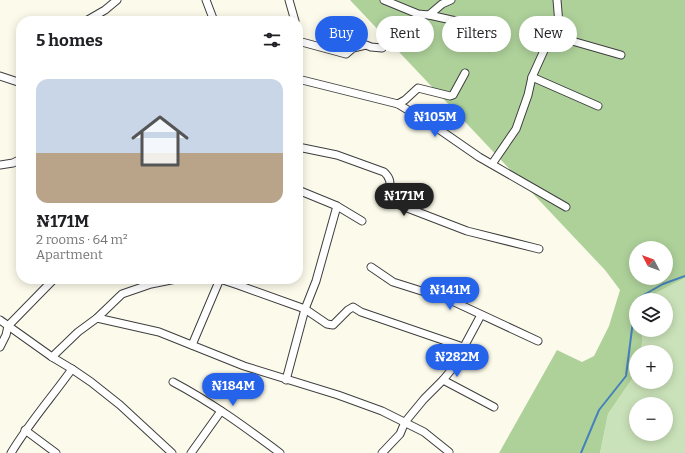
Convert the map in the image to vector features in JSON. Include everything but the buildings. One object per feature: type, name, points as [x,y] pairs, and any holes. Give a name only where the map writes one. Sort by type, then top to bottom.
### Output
[{"type":"street","points":[[95,16],[117,0]]},
{"type":"street","points":[[206,0],[212,16]]},
{"type":"street","points":[[289,0],[294,16]]},
{"type":"street","points":[[384,0],[418,14],[442,18]]},
{"type":"street","points":[[429,15],[442,4],[451,0]]},
{"type":"street","points":[[557,0],[558,16]]},
{"type":"street","points":[[303,41],[346,54],[353,48],[366,45],[376,47]]},
{"type":"street","points":[[577,42],[621,55]]},
{"type":"street","points":[[492,164],[516,129],[528,95],[532,77],[543,52]]},
{"type":"street","points":[[398,104],[405,100],[418,88],[450,96],[453,95],[465,73]]},
{"type":"street","points":[[0,76],[16,81]]},
{"type":"street","points":[[532,77],[598,106]]},
{"type":"street","points":[[303,80],[398,104],[440,130],[479,157],[566,207]]},
{"type":"street","points":[[303,148],[337,154],[384,172],[388,176],[391,184],[388,192],[389,201],[468,231],[539,249]]},
{"type":"street","points":[[0,165],[16,162]]},
{"type":"street","points":[[303,192],[337,206],[362,221]]},
{"type":"street","points":[[286,380],[305,309],[316,281],[337,206]]},
{"type":"street","points":[[371,267],[393,282],[450,300],[538,341]]},
{"type":"street","points":[[0,347],[6,335],[8,326],[49,284]]},
{"type":"street","points":[[52,358],[78,332],[97,318],[122,294],[152,284]]},
{"type":"street","points":[[192,345],[218,284]]},
{"type":"street","points":[[243,284],[305,309],[327,324],[333,325],[348,310],[353,308],[463,347]]},
{"type":"street","points":[[382,453],[400,434],[405,422],[424,399],[452,369],[481,315]]},
{"type":"street","points":[[97,318],[159,332],[244,366],[345,397],[382,411],[424,432],[449,452]]},
{"type":"street","points":[[0,320],[52,358],[72,369],[120,405],[172,453]]},
{"type":"street","points":[[10,453],[25,430],[56,392],[72,369]]},
{"type":"street","points":[[443,380],[494,407]]},
{"type":"street","points":[[173,382],[194,393],[280,453]]},
{"type":"street","points":[[190,453],[221,411]]},
{"type":"street","points":[[25,430],[56,453]]},
{"type":"green space","points":[[350,0],[685,0],[685,278],[673,284],[673,241],[629,241],[629,285],[671,285],[656,293],[629,293],[629,337],[642,337],[642,345],[629,345],[629,383],[608,414],[600,453],[499,453],[557,350],[582,362],[594,356],[609,326],[620,290],[605,270],[399,52],[434,52],[434,16],[376,16],[376,28],[368,19],[368,16],[365,16]]},
{"type":"green space","points":[[685,278],[685,453],[600,453],[608,414],[629,383],[629,389],[673,389],[673,345],[642,345],[642,337],[673,337],[673,293],[656,293]]},
{"type":"waterway","points":[[647,293],[663,284],[685,276]]},
{"type":"waterway","points":[[581,453],[599,410],[626,376],[631,337]]}]
